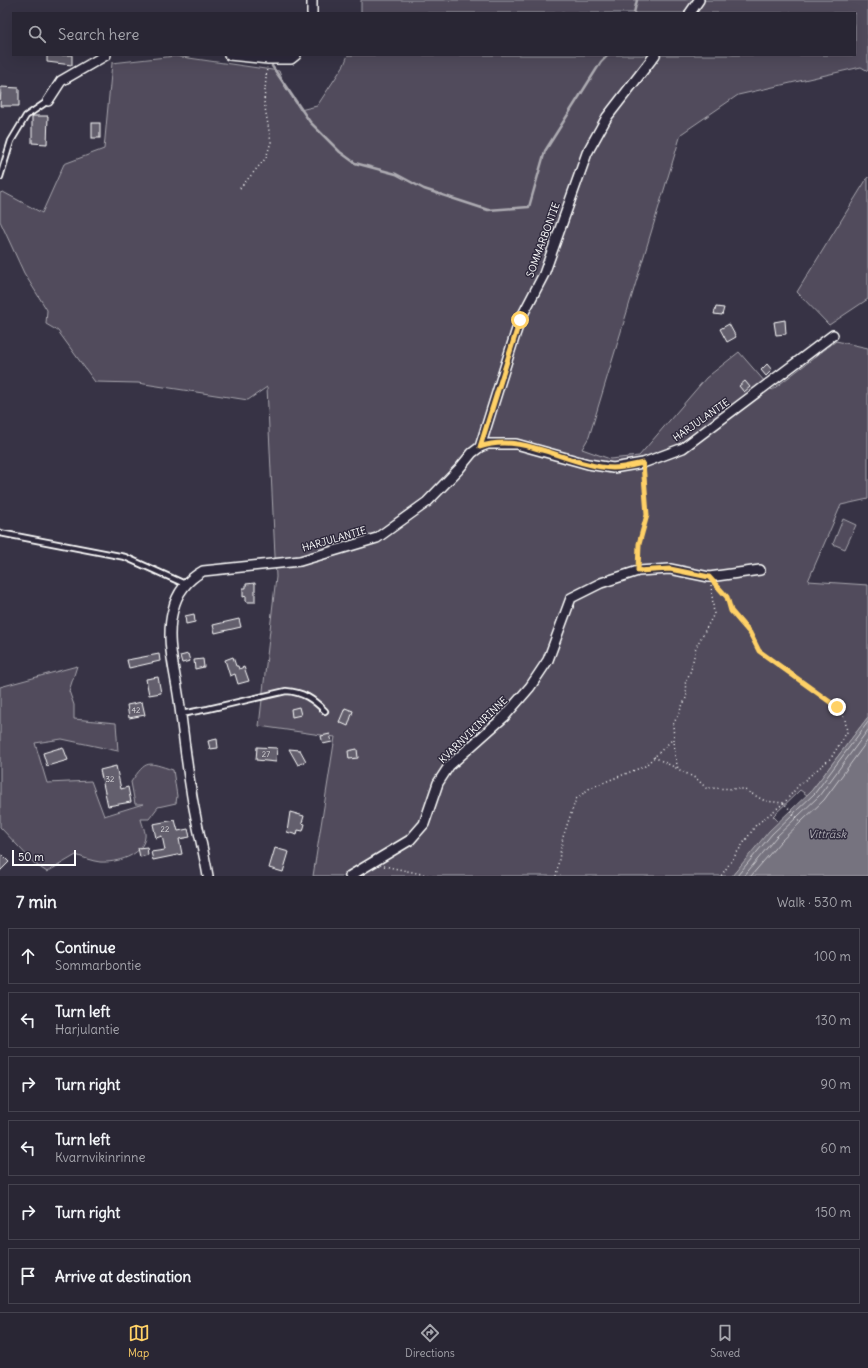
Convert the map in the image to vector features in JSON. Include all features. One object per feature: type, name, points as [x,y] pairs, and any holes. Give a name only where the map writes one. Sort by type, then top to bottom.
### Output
[{"type":"street","points":[[312,0],[312,12]]},
{"type":"street","points":[[691,12],[699,0]]},
{"type":"street","points":[[48,101],[61,81],[104,56]]},
{"type":"street","points":[[239,56],[268,59],[291,59],[295,56]]},
{"type":"street","name":"SOMMARBONTIE","points":[[480,447],[520,320],[544,274],[582,163],[604,122],[654,56]]},
{"type":"street","name":"HARJULANTIE","points":[[208,876],[191,792],[181,714],[171,654],[170,631],[177,598],[185,584],[203,571],[300,561],[377,538],[427,502],[480,447],[488,444],[516,444],[588,464],[613,468],[643,463],[683,448],[833,335]]},
{"type":"street","name":"KVARNVIKINRINNE","points":[[350,876],[410,840],[424,824],[438,783],[449,766],[504,717],[530,687],[548,660],[572,598],[601,583],[638,571],[670,569],[709,577],[760,570]]},
{"type":"lane","points":[[0,177],[12,141],[26,116],[48,101]]},
{"type":"lane","points":[[0,533],[125,557],[185,584]]},
{"type":"lane","points":[[181,714],[286,691],[306,695],[325,711]]},
{"type":"path","points":[[240,188],[266,158],[271,142],[264,102],[268,59]]},
{"type":"path","points":[[638,571],[639,544],[647,515],[643,463]]},
{"type":"path","points":[[678,770],[673,725],[687,696],[685,684],[692,670],[696,648],[714,614],[709,577]]},
{"type":"path","points":[[709,577],[727,597],[731,611],[750,633],[759,651],[837,707],[845,719],[847,732],[831,758],[799,785],[784,803],[756,825],[721,876]]},
{"type":"path","points":[[556,876],[563,837],[576,799],[590,788],[645,766],[674,739]]},
{"type":"path","points":[[654,757],[697,779],[706,788],[743,789],[765,801],[784,803],[800,821]]},
{"type":"path","points":[[372,863],[431,876]]},
{"type":"shaded area","points":[[361,0],[868,0],[868,71],[861,67],[738,95],[681,134],[589,437],[582,449],[610,459],[639,456],[706,378],[739,352],[772,390],[836,341],[868,348],[868,499],[841,505],[808,581],[868,585],[868,717],[812,790],[807,795],[800,790],[773,816],[779,822],[732,876],[313,876],[335,737],[259,726],[276,577],[267,387],[248,400],[138,383],[95,382],[58,331],[46,324],[47,310],[24,273],[0,221],[0,193],[3,192],[42,213],[64,164],[104,149],[112,63],[175,56],[279,71],[284,85],[300,110],[317,106],[344,65],[348,56],[856,56],[856,12],[361,12]]},
{"type":"shaded area","points":[[868,177],[868,299],[829,325],[797,292]]},
{"type":"shaded area","points":[[843,519],[856,525],[845,549],[833,544]]},
{"type":"shaded area","points":[[77,666],[69,691],[74,705],[74,719],[116,723],[118,751],[62,739],[35,743],[47,783],[91,781],[104,816],[143,804],[135,804],[131,782],[144,766],[153,764],[173,770],[177,796],[176,803],[158,807],[149,819],[141,819],[145,837],[143,844],[134,854],[121,860],[106,862],[91,860],[76,855],[47,872],[35,864],[0,827],[0,687]]},
{"type":"water","name":"Vitträsk","points":[[868,717],[868,876],[732,876],[769,831],[812,790]]},
{"type":"building","points":[[47,56],[72,56],[72,65],[47,62]]},
{"type":"building","points":[[1,87],[19,88],[19,106],[0,106]]},
{"type":"building","points":[[32,116],[48,116],[47,144],[32,143]]},
{"type":"building","points":[[92,123],[100,123],[100,138],[92,138]]},
{"type":"building","points":[[716,307],[724,308],[722,315],[714,314]]},
{"type":"building","points":[[785,320],[786,334],[776,335],[774,322]]},
{"type":"building","points":[[729,324],[736,337],[727,342],[720,329]]},
{"type":"building","points":[[767,364],[772,370],[766,376],[761,370]]},
{"type":"building","points":[[745,381],[750,387],[744,392],[739,386]]},
{"type":"building","points":[[255,583],[255,602],[246,602],[246,596],[243,597],[243,588],[246,588],[246,584]]},
{"type":"building","points":[[194,614],[195,622],[186,624],[185,616]]},
{"type":"building","points":[[239,619],[241,627],[215,633],[213,625]]},
{"type":"building","points":[[159,654],[160,661],[129,668],[127,660]]},
{"type":"building","points":[[188,654],[190,661],[182,663],[180,656]]},
{"type":"building","points":[[233,657],[236,666],[238,666],[239,669],[244,667],[249,681],[238,684],[235,674],[230,676],[225,660]]},
{"type":"building","points":[[203,659],[204,667],[195,669],[194,660]]},
{"type":"building","points":[[158,677],[161,693],[149,695],[146,679]]},
{"type":"building","points":[[142,702],[145,715],[129,718],[127,705]]},
{"type":"building","points":[[299,707],[301,715],[292,717],[291,709]]},
{"type":"building","points":[[345,708],[353,711],[348,726],[339,722]]},
{"type":"building","points":[[330,734],[332,742],[323,744],[321,736]]},
{"type":"building","points":[[217,739],[218,748],[210,749],[208,741]]},
{"type":"building","points":[[63,747],[68,760],[47,766],[43,753]]},
{"type":"building","points":[[257,747],[277,748],[276,762],[256,760]]},
{"type":"building","points":[[289,749],[300,750],[306,761],[298,765]]},
{"type":"building","points":[[357,749],[358,758],[349,759],[348,751]]},
{"type":"building","points":[[116,766],[121,789],[128,787],[131,802],[108,806],[100,770]]},
{"type":"building","points":[[290,812],[304,816],[302,823],[305,824],[303,831],[298,830],[297,835],[287,832]]},
{"type":"building","points":[[175,820],[178,831],[188,829],[190,837],[179,839],[182,854],[153,860],[151,852],[165,850],[162,836],[156,838],[153,824]]},
{"type":"building","points":[[147,847],[148,855],[140,857],[138,848]]},
{"type":"building","points":[[275,848],[289,852],[283,872],[269,868]]},
{"type":"building","points":[[0,853],[9,862],[0,871]]},
{"type":"waterway","points":[[634,12],[637,0]]},
{"type":"waterway","points":[[272,66],[310,122],[340,152],[355,163],[396,174],[424,189],[488,210],[529,207],[545,151],[601,62],[607,56]]},
{"type":"route","points":[[520,320],[498,395],[480,447],[488,444],[516,444],[588,464],[613,468],[643,463],[647,515],[639,544],[638,571],[670,569],[709,577],[727,597],[731,611],[750,633],[759,651],[766,658],[837,707]]}]
